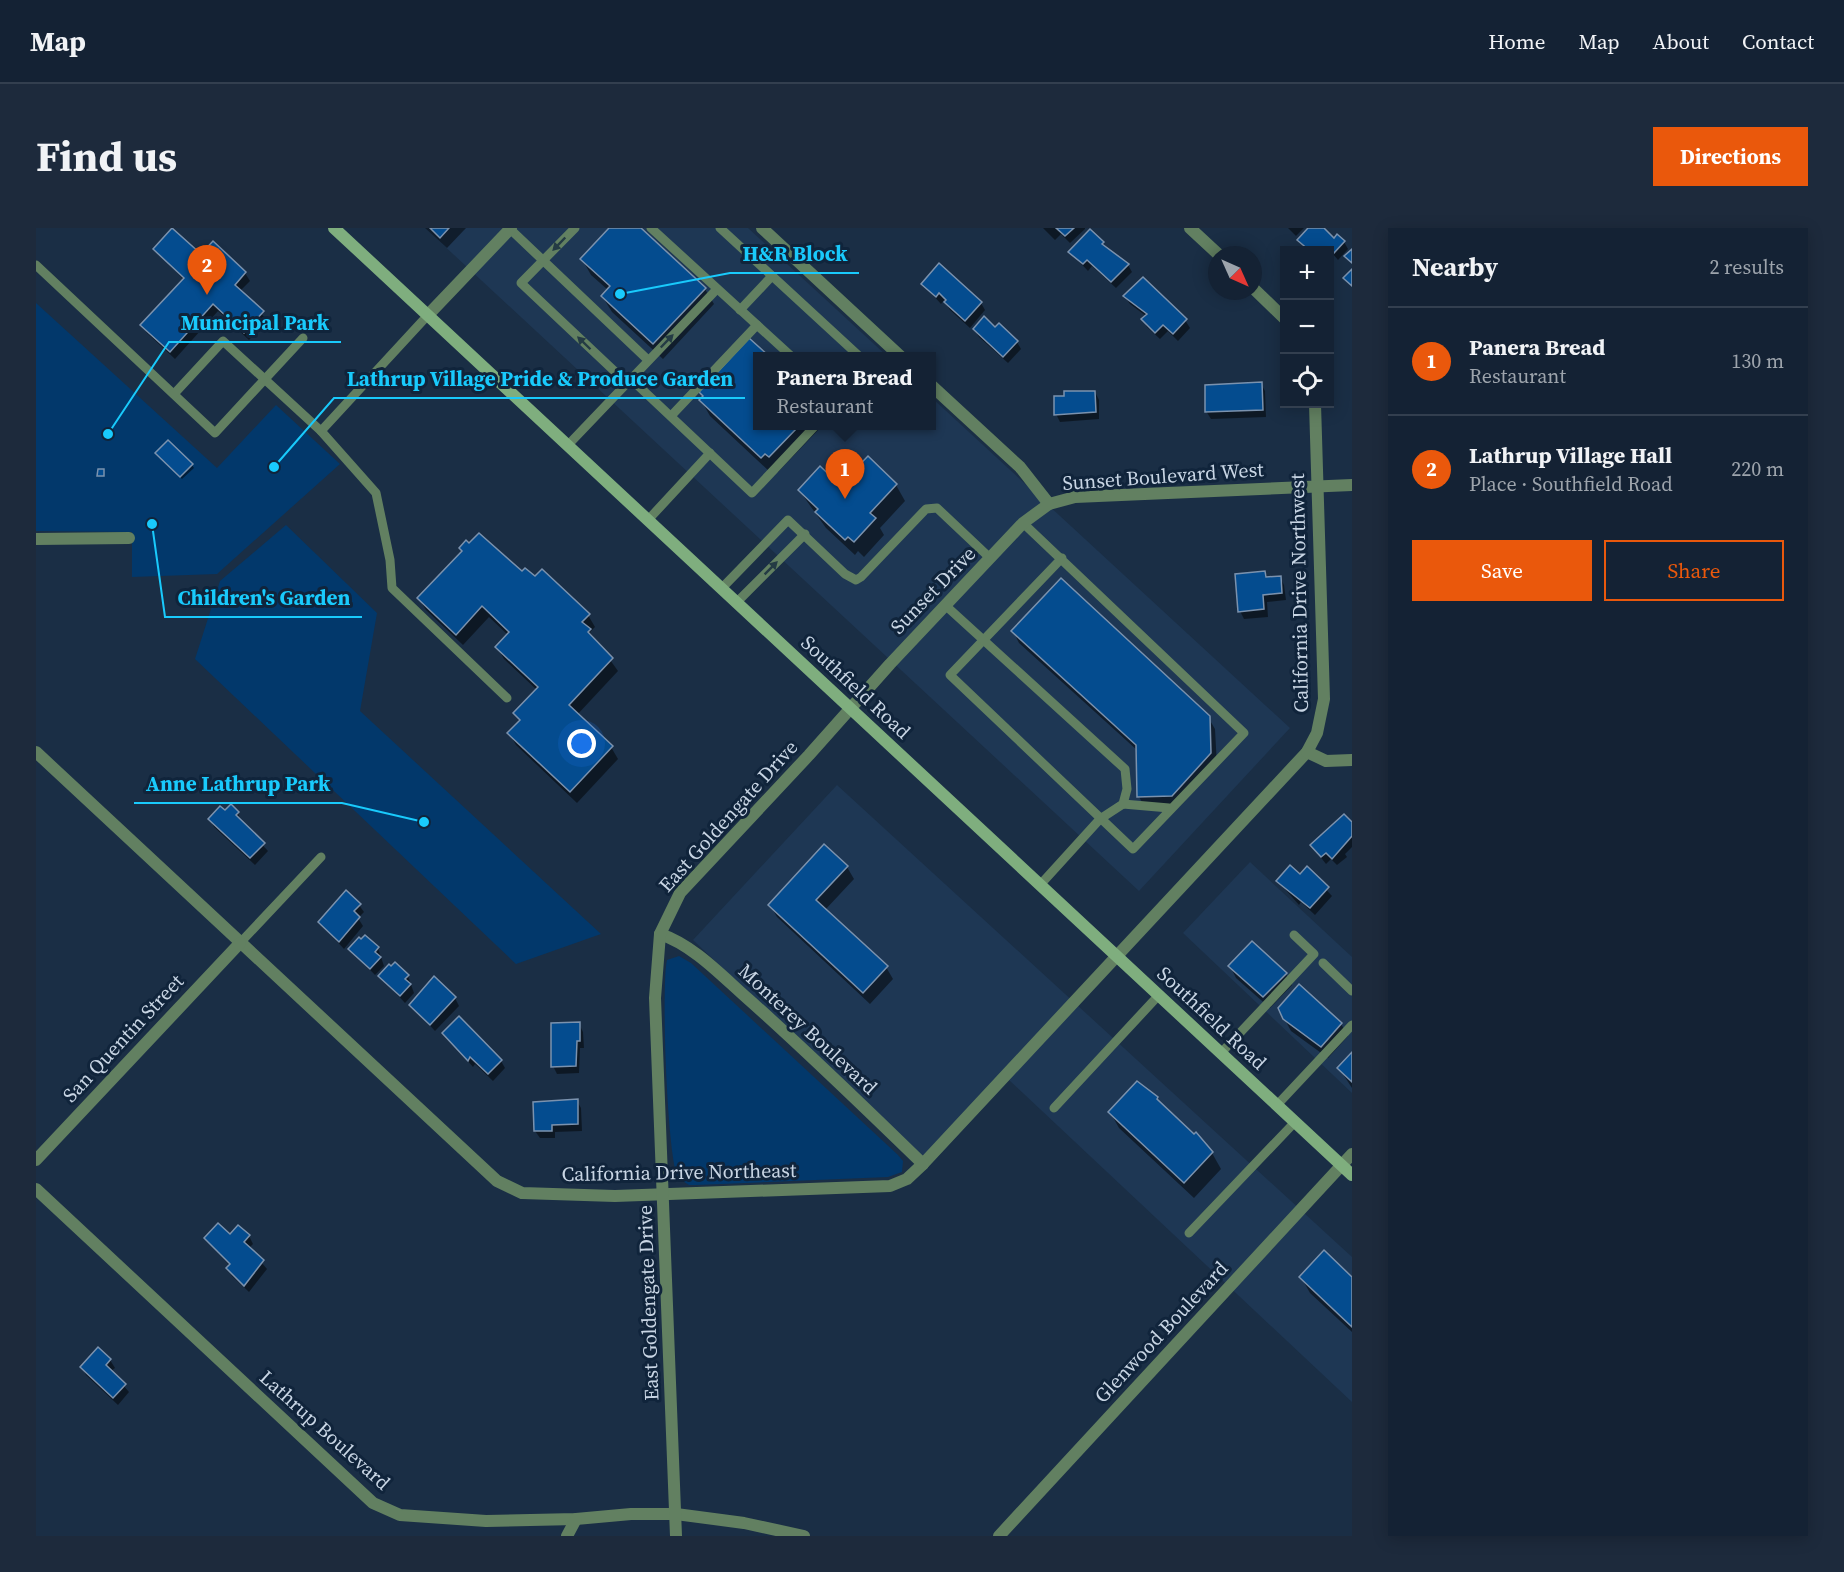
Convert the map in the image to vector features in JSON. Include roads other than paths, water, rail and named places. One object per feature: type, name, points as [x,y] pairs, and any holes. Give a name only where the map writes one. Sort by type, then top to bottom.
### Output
[{"type":"main road","name":"Southfield Road","points":[[334,228],[1352,1175]]},
{"type":"street","points":[[428,315],[510,228]]},
{"type":"street","points":[[762,228],[895,352]]},
{"type":"street","points":[[1190,228],[1209,246]]},
{"type":"street","points":[[1262,297],[1280,314]]},
{"type":"street","points":[[936,390],[1020,467],[1049,504]]},
{"type":"street","name":"California Drive Northwest","points":[[1115,956],[1307,752],[1317,733],[1324,699],[1315,408]]},
{"type":"street","name":"Sunset Boulevard West","points":[[1049,504],[1075,497],[1352,486]]},
{"type":"street","name":"Sunset Drive","points":[[852,709],[945,605],[1023,523],[1049,504]]},
{"type":"street","points":[[36,539],[129,538]]},
{"type":"street","name":"East Goldengate Drive","points":[[676,1536],[664,1195],[655,1030],[655,972],[660,934],[680,893],[852,709]]},
{"type":"street","name":"California Drive Northeast","points":[[36,752],[497,1181],[522,1193],[664,1195],[890,1186],[907,1179],[923,1164],[1115,956]]},
{"type":"street","points":[[1307,752],[1326,761],[1352,760]]},
{"type":"street","name":"Monterey Boulevard","points":[[660,934],[678,942],[714,969],[800,1045],[923,1164]]},
{"type":"street","name":"San Quentin Street","points":[[36,1160],[240,944]]},
{"type":"street","name":"Glenwood Boulevard","points":[[999,1536],[1352,1154]]},
{"type":"street","name":"Lathrup Boulevard","points":[[36,1189],[373,1503],[400,1515],[486,1521],[676,1514],[744,1523],[804,1536]]},
{"type":"street","points":[[567,1536],[576,1518]]},
{"type":"lane","points":[[510,228],[648,360]]},
{"type":"lane","points":[[575,228],[521,283],[671,416],[752,492],[811,430]]},
{"type":"lane","points":[[651,228],[786,352]]},
{"type":"lane","points":[[720,228],[854,352]]},
{"type":"lane","points":[[36,265],[215,433],[303,338]]},
{"type":"lane","points":[[741,310],[772,276]]},
{"type":"lane","points":[[568,445],[717,289]]},
{"type":"lane","points":[[321,431],[428,315]]},
{"type":"lane","points":[[671,416],[757,325]]},
{"type":"lane","points":[[174,394],[223,341],[321,431],[376,493],[390,560],[392,588],[507,698]]},
{"type":"lane","points":[[648,520],[710,453]]},
{"type":"lane","points":[[722,588],[788,520],[845,574],[856,580],[926,509],[937,508],[990,558]]},
{"type":"lane","points":[[1023,523],[1062,558],[1244,733],[1181,801],[1169,808],[1133,849],[950,675],[1062,558]]},
{"type":"lane","points":[[737,602],[805,534]]},
{"type":"lane","points":[[945,605],[1125,769],[1127,789],[1123,804]]},
{"type":"lane","points":[[1040,885],[1100,819],[1123,804],[1169,808]]},
{"type":"lane","points":[[240,944],[321,857]]},
{"type":"lane","points":[[1221,1053],[1314,954],[1294,935]]},
{"type":"lane","points":[[1323,963],[1352,991]]},
{"type":"lane","points":[[1054,1108],[1158,996]]},
{"type":"lane","points":[[1277,1105],[1352,1025]]},
{"type":"lane","points":[[1189,1233],[1295,1122]]},
{"type":"place","name":"H&R Block","points":[[620,294]]},
{"type":"place","name":"Lathrup Village Hall","points":[[207,295]]},
{"type":"place","name":"Municipal Park","points":[[108,434]]},
{"type":"place","name":"Lathrup Village Pride & Produce Garden","points":[[274,467]]},
{"type":"place","name":"Panera Bread","points":[[845,499]]},
{"type":"place","name":"Children's Garden","points":[[152,524]]},
{"type":"place","name":"Anne Lathrup Park","points":[[424,822]]}]
